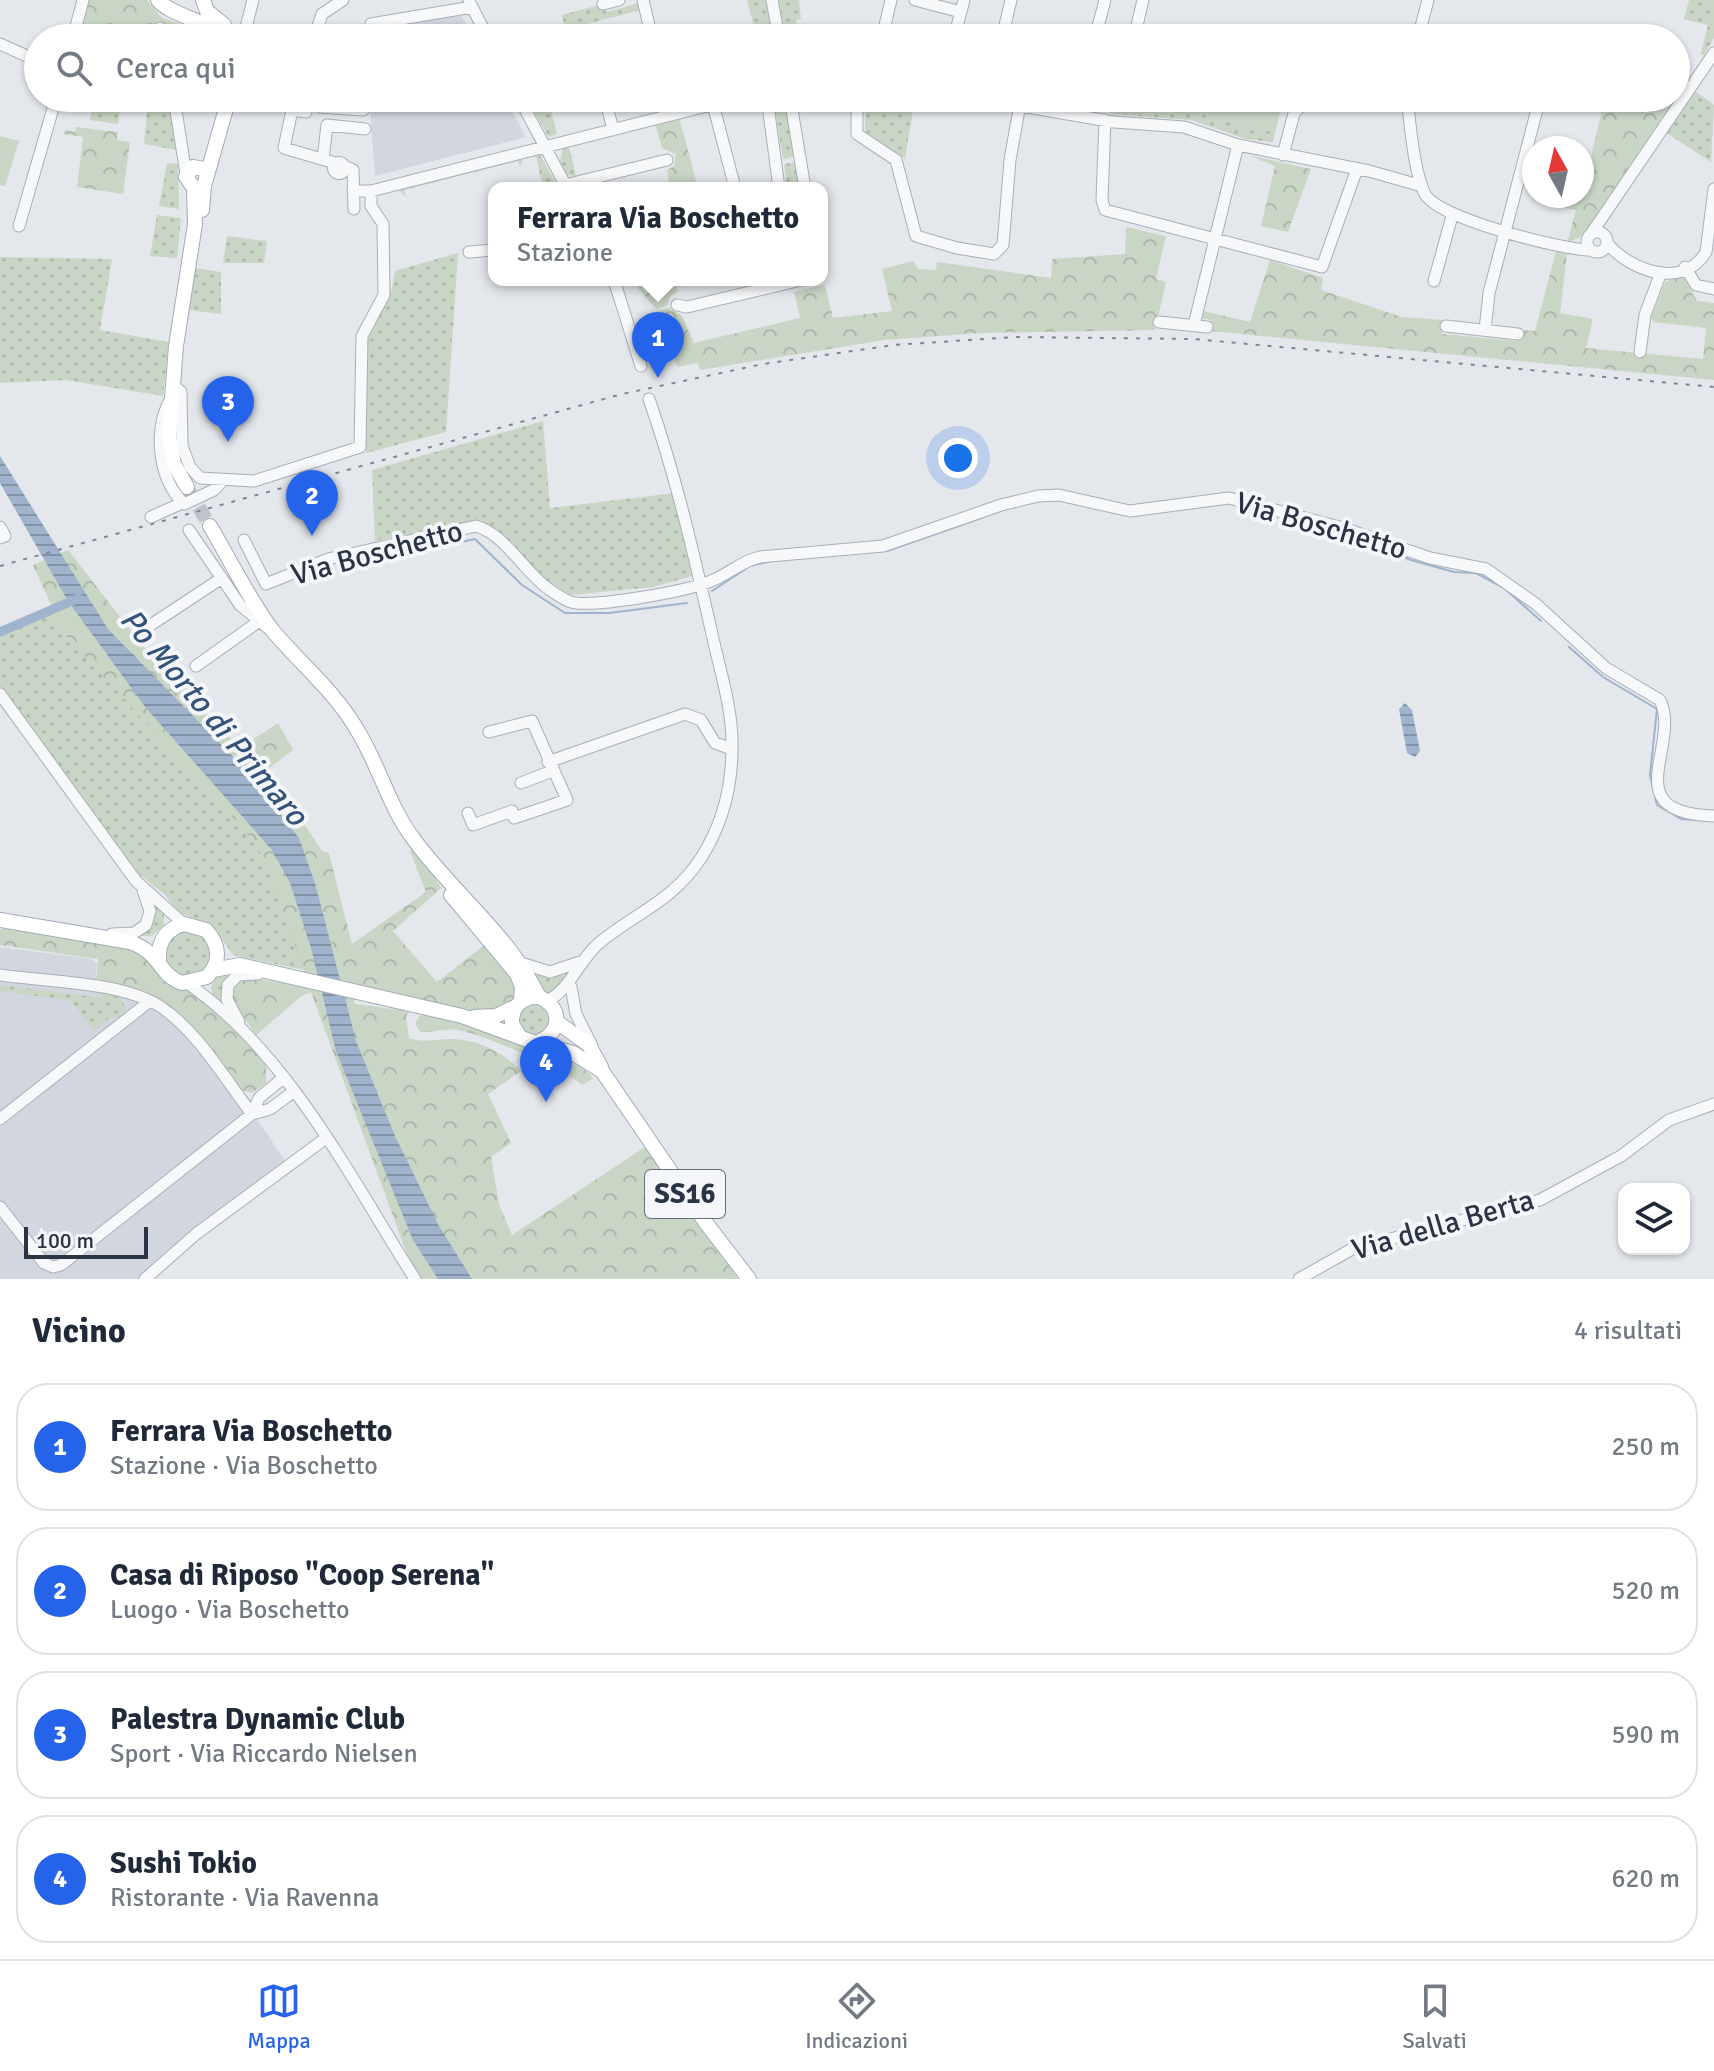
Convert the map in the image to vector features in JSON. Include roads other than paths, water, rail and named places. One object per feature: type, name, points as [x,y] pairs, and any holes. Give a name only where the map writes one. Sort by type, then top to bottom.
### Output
[{"type":"main road","points":[[148,0],[154,10],[167,18],[191,24]]},
{"type":"main road","points":[[158,0],[174,11],[208,23]]},
{"type":"main road","points":[[174,11],[187,8],[195,0],[208,23]]},
{"type":"main road","points":[[203,0],[207,11],[219,24]]},
{"type":"main road","points":[[202,24],[208,23]]},
{"type":"main road","points":[[187,487],[171,455],[173,390],[184,280],[202,212],[196,174],[213,151],[225,112]]},
{"type":"main road","points":[[210,526],[272,630],[349,716],[394,811],[517,974],[522,987],[512,1024],[520,1037]]},
{"type":"main road","points":[[454,891],[521,963],[550,1008],[580,1036],[600,1064]]},
{"type":"main road","points":[[0,920],[130,942],[159,959],[169,976],[187,983],[240,965]]},
{"type":"main road","points":[[130,942],[166,934],[184,924],[206,930],[217,948],[240,965],[462,1016],[600,1064]]},
{"type":"main road","points":[[159,959],[166,934]]},
{"type":"main road","points":[[210,973],[217,948]]},
{"type":"main road","points":[[462,1016],[488,1018],[518,1004],[550,1008]]},
{"type":"main road","points":[[540,1041],[553,1033],[550,1008]]},
{"type":"main road","name":"SS16","points":[[600,1064],[706,1223],[749,1279]]},
{"type":"street","points":[[77,24],[83,0]]},
{"type":"street","points":[[247,24],[253,0]]},
{"type":"street","points":[[319,24],[322,14],[343,0]]},
{"type":"street","points":[[603,4],[619,0]]},
{"type":"street","points":[[643,0],[649,24]]},
{"type":"street","points":[[772,0],[776,24]]},
{"type":"street","points":[[885,24],[891,0]]},
{"type":"street","points":[[915,0],[962,6]]},
{"type":"street","points":[[1005,24],[1011,0]]},
{"type":"street","points":[[1099,24],[1105,0]]},
{"type":"street","points":[[1137,24],[1143,0]]},
{"type":"street","points":[[1422,24],[1428,0]]},
{"type":"street","points":[[371,24],[470,3],[481,24]]},
{"type":"street","points":[[0,44],[24,55]]},
{"type":"street","points":[[1690,94],[1711,64]]},
{"type":"street","points":[[19,226],[52,112]]},
{"type":"street","points":[[178,112],[196,174]]},
{"type":"street","points":[[292,112],[283,146],[353,170],[354,209]]},
{"type":"street","points":[[526,112],[564,182]]},
{"type":"street","points":[[608,112],[613,130]]},
{"type":"street","points":[[353,191],[371,191],[683,112]]},
{"type":"street","points":[[715,112],[733,182]]},
{"type":"street","points":[[769,112],[778,182]]},
{"type":"street","points":[[792,112],[804,182]]},
{"type":"street","points":[[857,112],[857,134],[896,160],[916,236],[957,248],[994,254],[1003,245],[1010,160],[1019,112]]},
{"type":"street","points":[[1062,112],[1105,120],[1184,127],[1238,145],[1357,169],[1422,186]]},
{"type":"street","points":[[1409,112],[1422,186],[1433,204],[1452,216],[1568,247],[1597,243],[1660,275],[1685,267],[1705,255],[1714,189]]},
{"type":"street","points":[[1485,330],[1489,293],[1537,112]]},
{"type":"street","points":[[1597,243],[1605,213],[1677,112]]},
{"type":"street","points":[[1283,155],[1294,113]]},
{"type":"street","points":[[1105,120],[1102,204],[1105,210],[1322,267],[1357,169]]},
{"type":"street","points":[[323,159],[327,125],[365,129]]},
{"type":"street","points":[[1194,325],[1238,145]]},
{"type":"street","points":[[582,182],[667,160]]},
{"type":"street","points":[[185,503],[166,471],[159,424],[173,390],[179,387],[185,459],[200,478],[254,481],[353,452],[362,444],[362,336],[384,295],[383,224],[371,206],[371,191]]},
{"type":"street","points":[[1434,281],[1452,216]]},
{"type":"street","points":[[469,252],[488,250]]},
{"type":"street","points":[[1685,267],[1696,285],[1714,289]]},
{"type":"street","points":[[1640,352],[1645,315],[1660,275]]},
{"type":"street","points":[[616,286],[641,366]]},
{"type":"street","points":[[677,305],[687,307],[774,286]]},
{"type":"street","points":[[1159,322],[1207,327]]},
{"type":"street","points":[[1446,326],[1518,334]]},
{"type":"street","points":[[550,1008],[584,959],[606,938],[662,902],[696,864],[722,814],[732,749],[728,705],[680,495],[649,399]]},
{"type":"street","points":[[151,517],[214,490],[223,480]]},
{"type":"street","name":"Via Boschetto","points":[[244,540],[266,584],[328,559],[476,526],[492,535],[543,585],[574,602],[654,595],[701,584],[751,559],[883,546],[1001,505],[1038,496],[1059,495],[1123,511],[1211,497],[1236,499],[1343,528],[1430,558],[1475,565],[1504,579],[1536,604],[1595,660],[1660,700],[1664,717],[1656,768],[1659,790],[1664,800],[1679,810],[1714,816]]},
{"type":"street","points":[[0,527],[5,536],[0,538]]},
{"type":"street","points":[[189,530],[240,605],[272,630]]},
{"type":"street","points":[[143,630],[222,578]]},
{"type":"street","points":[[196,666],[258,622]]},
{"type":"street","points":[[0,694],[140,886],[184,924]]},
{"type":"street","points":[[521,783],[550,766],[685,714],[701,720],[715,743],[732,749]]},
{"type":"street","points":[[468,813],[473,825],[512,811],[514,818],[567,800],[532,721],[489,732]]},
{"type":"street","points":[[81,932],[126,934],[141,931],[148,922],[150,911],[140,886]]},
{"type":"street","points":[[166,934],[168,910]]},
{"type":"street","points":[[521,963],[550,972],[566,969],[584,959]]},
{"type":"street","points":[[574,972],[571,987],[576,1014],[600,1064]]},
{"type":"street","points":[[206,998],[210,973]]},
{"type":"street","points":[[289,976],[246,973],[232,979],[227,999],[241,1026],[326,1138],[415,1279]]},
{"type":"street","points":[[0,975],[124,992],[150,1001],[182,1026],[252,1114]]},
{"type":"street","points":[[187,983],[241,1026]]},
{"type":"street","points":[[550,1008],[571,987]]},
{"type":"street","points":[[0,1119],[150,1001]]},
{"type":"street","points":[[252,1114],[262,1095],[282,1079]]},
{"type":"street","points":[[0,1207],[44,1263],[57,1266],[252,1114],[270,1109],[293,1092]]},
{"type":"street","name":"Via della Berta","points":[[1299,1279],[1352,1249],[1540,1200],[1621,1156],[1669,1120],[1714,1104]]},
{"type":"street","points":[[145,1279],[196,1234],[326,1138]]},
{"type":"water","points":[[0,456],[108,629],[243,767],[299,838],[315,883],[356,1041],[395,1136],[439,1226],[472,1279],[438,1279],[413,1240],[336,1051],[311,948],[290,883],[272,850],[146,708],[68,601],[0,483]]},
{"type":"water","points":[[1405,703],[1412,710],[1420,751],[1415,757],[1407,753],[1399,709]]},
{"type":"waterway","points":[[1260,511],[1354,538],[1411,560],[1454,572],[1476,573],[1504,588],[1541,621]]},
{"type":"waterway","points":[[887,551],[984,517]]},
{"type":"waterway","points":[[370,561],[475,539],[522,585],[565,613],[609,613],[687,603]]},
{"type":"waterway","points":[[712,591],[750,566],[771,561]]},
{"type":"waterway","points":[[0,632],[79,598]]},
{"type":"waterway","points":[[1569,647],[1603,677],[1657,709],[1650,775],[1657,805],[1681,819],[1711,821]]},
{"type":"tunnel","points":[[188,489],[210,526]]},
{"type":"railway","points":[[0,566],[622,394],[763,364],[894,345],[1014,337],[1194,339],[1714,387]]},
{"type":"place","name":"Ferrara Via Boschetto","points":[[658,378]]},
{"type":"place","name":"Palestra Dynamic Club","points":[[228,442]]},
{"type":"place","name":"Casa di Riposo \"Coop Serena\"","points":[[312,536]]},
{"type":"place","name":"Sushi Tokio","points":[[546,1102]]},
{"type":"water label","name":"Po Morto di Primaro","points":[[214,717]]}]
